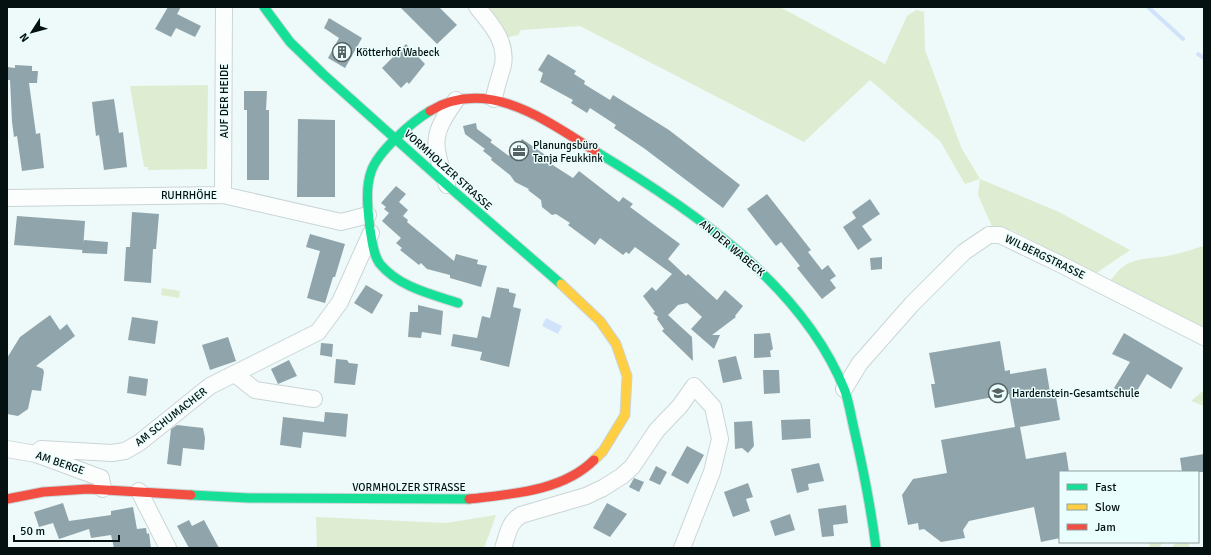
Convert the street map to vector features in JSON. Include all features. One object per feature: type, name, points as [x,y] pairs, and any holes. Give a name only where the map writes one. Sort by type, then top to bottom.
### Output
[{"type":"main road","name":"VORMHOLZER STRASSE","points":[[7,499],[43,492],[103,489],[249,498],[458,500],[509,494],[556,484],[583,470],[603,451],[621,423],[625,407],[627,376],[616,344],[600,321],[580,300],[395,139],[290,42],[264,7]]},
{"type":"main road","name":"AN DER WABECK","points":[[395,139],[427,113],[456,100],[472,97],[494,98],[551,125],[666,194],[755,265],[784,296],[818,339],[844,389],[868,490],[876,548]]},
{"type":"main road","points":[[395,139],[376,162],[370,173],[368,215],[379,263],[393,277],[424,291],[458,303]]},
{"type":"street","name":"AUF DER HEIDE","points":[[223,195],[224,7]]},
{"type":"street","points":[[477,7],[498,34],[503,48],[503,64],[494,98]]},
{"type":"street","points":[[448,186],[436,153],[436,142],[441,121],[456,100]]},
{"type":"street","name":"RUHRHÖHE","points":[[7,198],[223,195],[341,222],[368,215]]},
{"type":"street","name":"AM SCHUMACHER","points":[[36,454],[41,449],[112,453],[125,451],[139,443],[210,386],[318,332],[340,302],[371,233]]},
{"type":"street","name":"WILBERGSTRASSE","points":[[844,389],[860,362],[912,304],[964,252],[989,235],[1000,235],[1013,241],[1204,337]]},
{"type":"street","points":[[235,374],[255,390],[314,399]]},
{"type":"street","points":[[502,548],[509,526],[514,519],[521,515],[586,496],[603,488],[622,476],[632,467],[657,430],[680,406],[694,386],[713,407],[720,440],[712,472],[682,548]]},
{"type":"street","name":"AM BERGE","points":[[7,449],[36,454],[101,478],[103,489]]},
{"type":"street","points":[[139,491],[168,548]]},
{"type":"green space","points":[[482,7],[780,7],[885,64],[907,16],[916,10],[924,12],[925,50],[961,147],[980,179],[965,184],[940,141],[870,80],[804,142],[580,26],[521,30],[518,35],[505,38]]},
{"type":"green space","points":[[208,85],[207,169],[148,170],[148,167],[144,167],[130,86]]},
{"type":"green space","points":[[980,179],[1059,212],[1130,250],[1095,274],[1012,230],[993,229],[978,195]]},
{"type":"green space","points":[[1204,246],[1204,333],[1109,284],[1121,269],[1134,261],[1172,255]]},
{"type":"green space","points":[[162,288],[180,291],[179,298],[161,295]]},
{"type":"green space","points":[[1204,390],[1204,406],[1191,401]]},
{"type":"green space","points":[[496,515],[484,548],[317,548],[316,517],[446,523]]},
{"type":"green space","points":[[1149,543],[1162,543],[1159,548],[1150,548]]},
{"type":"green space","points":[[1175,543],[1188,543],[1190,548],[1172,548]]},
{"type":"water","points":[[546,318],[562,326],[558,334],[542,326]]},
{"type":"building","points":[[168,7],[181,7],[177,14],[201,26],[195,37],[176,28],[171,37],[155,29]]},
{"type":"building","points":[[400,7],[439,7],[457,25],[437,44]]},
{"type":"building","points":[[329,18],[362,38],[345,68],[328,58],[339,38],[324,28]]},
{"type":"building","points":[[406,44],[425,64],[409,84],[407,82],[401,88],[382,68]]},
{"type":"building","points":[[548,54],[576,71],[574,74],[585,81],[584,84],[610,100],[613,95],[669,130],[740,185],[723,208],[645,149],[614,128],[616,125],[590,108],[587,113],[571,103],[573,100],[540,82],[543,73],[538,70]]},
{"type":"building","points":[[15,65],[32,66],[32,71],[38,71],[37,83],[29,83],[36,134],[40,133],[44,168],[22,171],[17,136],[14,137],[12,122],[10,80],[7,80],[7,67],[15,68]]},
{"type":"building","points":[[244,91],[267,91],[266,110],[269,110],[269,180],[247,180],[247,110],[244,110]]},
{"type":"building","points":[[114,99],[119,133],[123,132],[127,167],[104,170],[99,135],[96,136],[92,102]]},
{"type":"building","points":[[298,119],[335,120],[335,197],[297,197]]},
{"type":"building","points":[[476,123],[477,129],[492,140],[485,149],[465,134],[463,126]]},
{"type":"building","points":[[522,139],[544,154],[548,162],[573,178],[579,171],[619,202],[623,197],[633,204],[630,207],[680,244],[668,259],[686,276],[688,274],[717,300],[725,290],[743,306],[735,316],[736,317],[712,335],[720,335],[714,349],[691,329],[702,317],[687,303],[678,305],[668,315],[692,337],[693,361],[662,331],[664,329],[657,319],[658,317],[653,313],[655,312],[643,296],[652,287],[656,291],[672,274],[635,247],[629,254],[626,252],[623,255],[600,238],[595,245],[568,225],[570,223],[556,214],[552,215],[542,207],[541,200],[528,190],[529,189],[515,182],[510,175],[491,160],[492,158],[483,151],[490,142],[509,156]]},
{"type":"building","points":[[396,186],[406,194],[399,202],[408,210],[403,216],[408,220],[407,222],[454,261],[456,254],[478,260],[477,264],[487,266],[481,287],[450,278],[450,275],[427,269],[421,263],[419,265],[400,250],[402,248],[396,243],[401,238],[382,221],[389,213],[384,209],[386,207],[381,203]]},
{"type":"building","points":[[767,194],[811,250],[808,252],[822,270],[828,265],[836,276],[830,280],[836,288],[822,299],[797,268],[800,266],[781,242],[776,246],[747,209]]},
{"type":"building","points":[[870,199],[880,214],[862,226],[872,240],[858,250],[843,227],[856,218],[852,212]]},
{"type":"building","points":[[132,212],[159,214],[156,249],[153,249],[151,283],[124,281],[126,247],[130,247]]},
{"type":"building","points":[[17,216],[85,221],[83,250],[14,245]]},
{"type":"building","points":[[310,234],[345,244],[325,303],[307,298],[320,251],[306,247]]},
{"type":"building","points":[[84,240],[108,242],[107,254],[82,253]]},
{"type":"building","points":[[882,257],[882,269],[871,270],[870,258]]},
{"type":"building","points":[[366,285],[383,295],[372,314],[354,303]]},
{"type":"building","points":[[497,287],[509,289],[509,292],[516,294],[513,307],[521,309],[509,367],[480,360],[482,352],[451,346],[453,334],[477,338],[482,316],[490,318]]},
{"type":"building","points":[[418,305],[443,311],[441,335],[422,332],[421,338],[408,337],[410,312],[418,312]]},
{"type":"building","points":[[50,315],[60,330],[67,324],[75,336],[36,366],[43,369],[44,372],[41,391],[32,390],[28,409],[18,416],[7,414],[7,358],[20,337]]},
{"type":"building","points":[[132,317],[158,321],[155,344],[128,340]]},
{"type":"building","points":[[770,333],[773,349],[770,351],[771,357],[754,358],[754,334]]},
{"type":"building","points":[[1124,333],[1183,368],[1171,389],[1147,374],[1132,399],[1114,388],[1130,362],[1112,354]]},
{"type":"building","points":[[228,337],[236,361],[210,370],[202,345]]},
{"type":"building","name":"Hardenstein-Gesamtschule","points":[[1000,341],[1005,371],[1010,370],[1010,374],[1046,368],[1051,398],[1056,397],[1060,420],[1020,427],[1026,459],[1066,452],[1069,471],[1059,471],[1059,538],[1041,542],[1034,507],[969,521],[963,530],[965,538],[941,542],[924,529],[919,530],[918,523],[908,525],[902,495],[913,479],[947,473],[941,440],[1015,427],[1009,394],[935,408],[931,384],[935,384],[929,353]]},
{"type":"building","points":[[321,343],[333,344],[332,357],[320,355]]},
{"type":"building","points":[[736,356],[742,379],[723,383],[718,360]]},
{"type":"building","points":[[336,359],[347,360],[349,363],[358,364],[355,385],[334,383]]},
{"type":"building","points":[[289,360],[297,376],[278,384],[271,369]]},
{"type":"building","points":[[763,370],[779,370],[780,393],[764,394]]},
{"type":"building","points":[[129,376],[148,379],[146,396],[127,393]]},
{"type":"building","points":[[325,412],[348,414],[346,437],[303,432],[301,448],[280,445],[283,417],[324,422]]},
{"type":"building","points":[[810,419],[811,438],[782,440],[781,420]]},
{"type":"building","points":[[752,421],[754,446],[748,453],[742,448],[735,449],[734,422]]},
{"type":"building","points":[[177,425],[203,428],[205,438],[204,450],[183,448],[181,466],[167,464],[171,429]]},
{"type":"building","points":[[687,446],[704,455],[688,484],[671,475]]},
{"type":"building","points":[[1204,454],[1204,472],[1182,471],[1180,458]]},
{"type":"building","points":[[819,463],[824,481],[808,484],[809,490],[797,493],[791,469]]},
{"type":"building","points":[[656,466],[667,472],[660,485],[649,480]]},
{"type":"building","points":[[634,478],[644,482],[639,492],[629,487]]},
{"type":"building","points":[[748,483],[753,497],[746,499],[750,511],[733,517],[724,492]]},
{"type":"building","points":[[63,503],[69,521],[111,515],[111,511],[133,507],[137,529],[146,528],[147,534],[149,533],[151,548],[114,548],[111,535],[91,538],[89,529],[59,539],[53,523],[39,527],[34,512]]},
{"type":"building","points":[[607,503],[627,514],[610,537],[593,528]]},
{"type":"building","points":[[846,505],[848,523],[833,525],[834,536],[822,537],[818,509]]},
{"type":"building","points":[[790,514],[795,530],[775,536],[770,521]]},
{"type":"building","points":[[189,520],[192,526],[204,520],[219,548],[189,548],[177,526]]},
{"type":"waterway","points":[[1148,7],[1183,39]]},
{"type":"waterway","points":[[1198,54],[1204,58]]},
{"type":"traffic: fast","points":[[264,7],[290,42],[323,74],[448,186],[561,284]]},
{"type":"traffic: fast","points":[[430,111],[414,122],[396,138],[380,155],[375,164],[371,172],[368,186],[370,229],[373,247],[380,264],[396,279],[426,293],[458,303]]},
{"type":"traffic: fast","points":[[595,151],[668,198],[740,252],[772,283],[801,316],[826,352],[845,391],[864,473],[876,548]]},
{"type":"traffic: fast","points":[[191,495],[249,498],[469,499]]},
{"type":"traffic: slow","points":[[561,284],[600,321],[616,344],[627,376],[625,415],[603,451],[594,460]]},
{"type":"traffic: jam","points":[[430,111],[451,101],[473,98],[495,100],[537,116],[595,151]]},
{"type":"traffic: jam","points":[[469,499],[519,493],[552,485],[581,470],[594,460]]},
{"type":"traffic: jam","points":[[7,499],[43,492],[88,489],[191,495]]},
{"type":"place","name":"Kötterhof Wabeck","points":[[342,52]]},
{"type":"place","name":"Planungsbüro Tanja Feukkink","points":[[519,151]]},
{"type":"place","name":"Hardenstein-Gesamtschule","points":[[998,393]]}]
